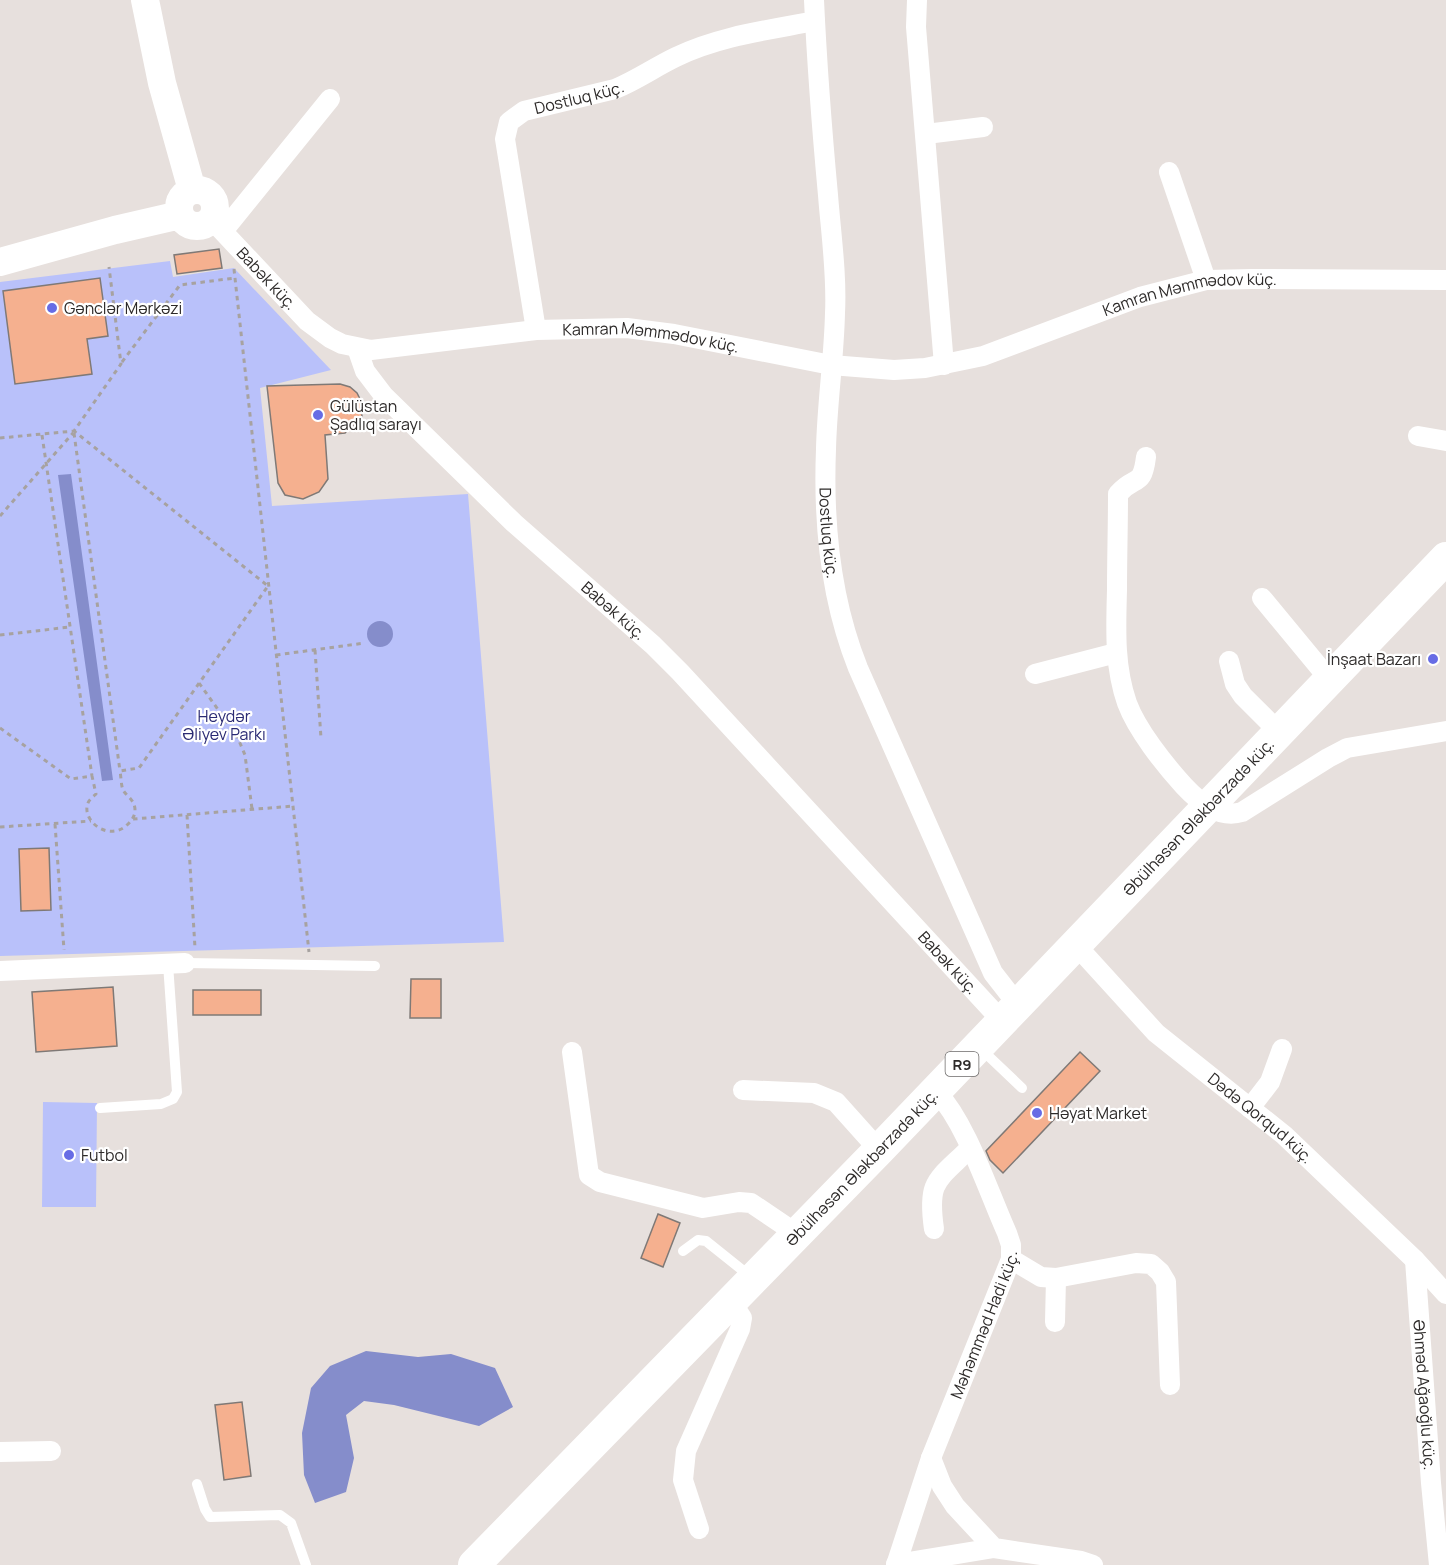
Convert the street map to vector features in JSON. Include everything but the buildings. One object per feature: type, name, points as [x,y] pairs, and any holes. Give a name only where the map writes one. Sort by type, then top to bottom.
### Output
[{"type":"main road","name":"Əbülhəsən Ələkbərzadə küç.","points":[[474,1565],[979,1047],[1446,558]]},
{"type":"street","points":[[145,0],[162,83],[192,190]]},
{"type":"street","name":"Dostluq küç.","points":[[814,0],[835,276],[836,313],[826,449],[827,544],[831,570],[849,644],[993,973],[1005,991],[1010,1013]]},
{"type":"street","points":[[917,0],[916,27],[944,366]]},
{"type":"street","name":"Dostluq küç.","points":[[537,330],[505,139],[509,122],[524,111],[615,89],[677,56],[728,38],[815,21]]},
{"type":"street","points":[[218,225],[215,202],[210,194],[202,190],[192,190],[184,196],[179,205],[180,215],[186,223],[195,227],[218,225],[330,99]]},
{"type":"street","points":[[926,134],[983,127]]},
{"type":"street","points":[[1169,172],[1206,280]]},
{"type":"street","points":[[0,262],[115,230],[180,215]]},
{"type":"street","name":"Babək küç.","points":[[218,225],[307,321],[330,338],[357,348],[365,371],[384,396],[531,539],[653,645],[1010,1013]]},
{"type":"street","name":"Kamran Məmmədov küç.","points":[[357,348],[388,350],[537,330],[627,328],[674,334],[831,365],[894,370],[944,366],[983,356],[1140,297],[1206,280],[1446,280]]},
{"type":"street","points":[[1418,436],[1446,441]]},
{"type":"street","points":[[1146,458],[1144,474],[1139,480],[1126,484],[1118,494],[1116,653],[1127,704],[1147,739],[1186,788],[1207,807],[1224,815],[1242,812],[1347,748],[1446,731]]},
{"type":"street","points":[[1262,598],[1329,679]]},
{"type":"street","points":[[1035,674],[1116,653]]},
{"type":"street","points":[[1229,661],[1235,684],[1243,696],[1279,732]]},
{"type":"street","name":"Dədə Qorqud küç.","points":[[1075,944],[1156,1033],[1284,1135],[1415,1260],[1446,1293]]},
{"type":"street","points":[[0,971],[183,964]]},
{"type":"street","points":[[1250,1108],[1270,1082],[1282,1049]]},
{"type":"street","points":[[572,1052],[589,1174],[600,1182],[686,1205],[703,1208],[740,1202],[751,1203],[797,1234]]},
{"type":"street","points":[[742,1090],[814,1093],[836,1102],[879,1150]]},
{"type":"street","name":"Məhəmməd Hadi küç.","points":[[896,1565],[931,1458],[1011,1259],[1011,1245],[970,1148],[957,1119],[936,1091]]},
{"type":"street","points":[[934,1229],[931,1204],[936,1181],[970,1148]]},
{"type":"street","points":[[1011,1259],[1041,1277],[1056,1278],[1136,1263],[1151,1264],[1166,1282],[1170,1385]]},
{"type":"street","name":"Əhməd Ağaoğlu küç.","points":[[1415,1260],[1439,1565]]},
{"type":"street","points":[[1054,1322],[1056,1278]]},
{"type":"street","points":[[699,1529],[683,1480],[686,1451],[740,1329],[742,1318],[731,1302]]},
{"type":"street","points":[[0,1452],[51,1451]]},
{"type":"street","points":[[931,1458],[942,1486],[955,1506],[994,1548]]},
{"type":"street","points":[[896,1565],[994,1548],[1081,1561],[1093,1565]]},
{"type":"lane","points":[[100,1108],[161,1104],[173,1099],[177,1092],[183,964],[375,966]]},
{"type":"lane","points":[[979,1047],[1022,1088]]},
{"type":"lane","points":[[683,1251],[698,1240],[706,1241],[754,1279]]},
{"type":"lane","points":[[198,1484],[205,1509],[210,1517],[280,1515],[291,1523],[306,1565]]},
{"type":"path","points":[[109,267],[121,364]]},
{"type":"path","points":[[234,268],[311,965]]},
{"type":"path","points":[[0,516],[74,431],[180,285],[235,278]]},
{"type":"path","points":[[42,435],[96,794],[89,801],[87,810],[92,821],[101,830],[111,833],[124,828],[133,819],[135,810],[132,799],[123,790],[74,431]]},
{"type":"path","points":[[0,438],[74,431],[268,586]]},
{"type":"path","points":[[120,771],[139,768],[268,586]]},
{"type":"path","points":[[0,635],[70,627]]},
{"type":"path","points":[[276,655],[365,643]]},
{"type":"path","points":[[315,650],[321,738]]},
{"type":"path","points":[[199,683],[237,736],[245,755],[252,809]]},
{"type":"path","points":[[0,728],[71,779],[92,776]]},
{"type":"path","points":[[133,819],[294,806]]},
{"type":"path","points":[[183,964],[187,815]]},
{"type":"path","points":[[0,827],[92,821]]},
{"type":"path","points":[[54,824],[66,968]]},
{"type":"green space","name":"Heydər Əliyev Parkı","points":[[170,261],[173,277],[234,268],[331,370],[260,388],[272,506],[468,494],[504,942],[0,956],[0,282]]},
{"type":"green space","name":"Futbol","points":[[43,1102],[97,1103],[96,1207],[42,1207]]},
{"type":"shaded area","points":[[71,474],[113,780],[102,781],[58,475]]},
{"type":"shaded area","points":[[380,621],[389,625],[393,634],[389,643],[380,647],[371,643],[367,634],[371,625]]},
{"type":"shaded area","points":[[366,1351],[418,1357],[451,1354],[495,1368],[513,1407],[479,1426],[394,1405],[364,1401],[346,1415],[354,1458],[346,1492],[315,1503],[304,1475],[302,1433],[311,1388],[330,1366]]},
{"type":"place","name":"Gənclər Mərkəzi","points":[[52,308]]},
{"type":"place","name":"Gülüstan Şadlıq sarayı","points":[[318,415]]},
{"type":"place","name":"İnşaat Bazarı","points":[[1433,659]]},
{"type":"place","name":"Həyat Market","points":[[1037,1113]]},
{"type":"place","name":"Futbol","points":[[69,1155]]}]
